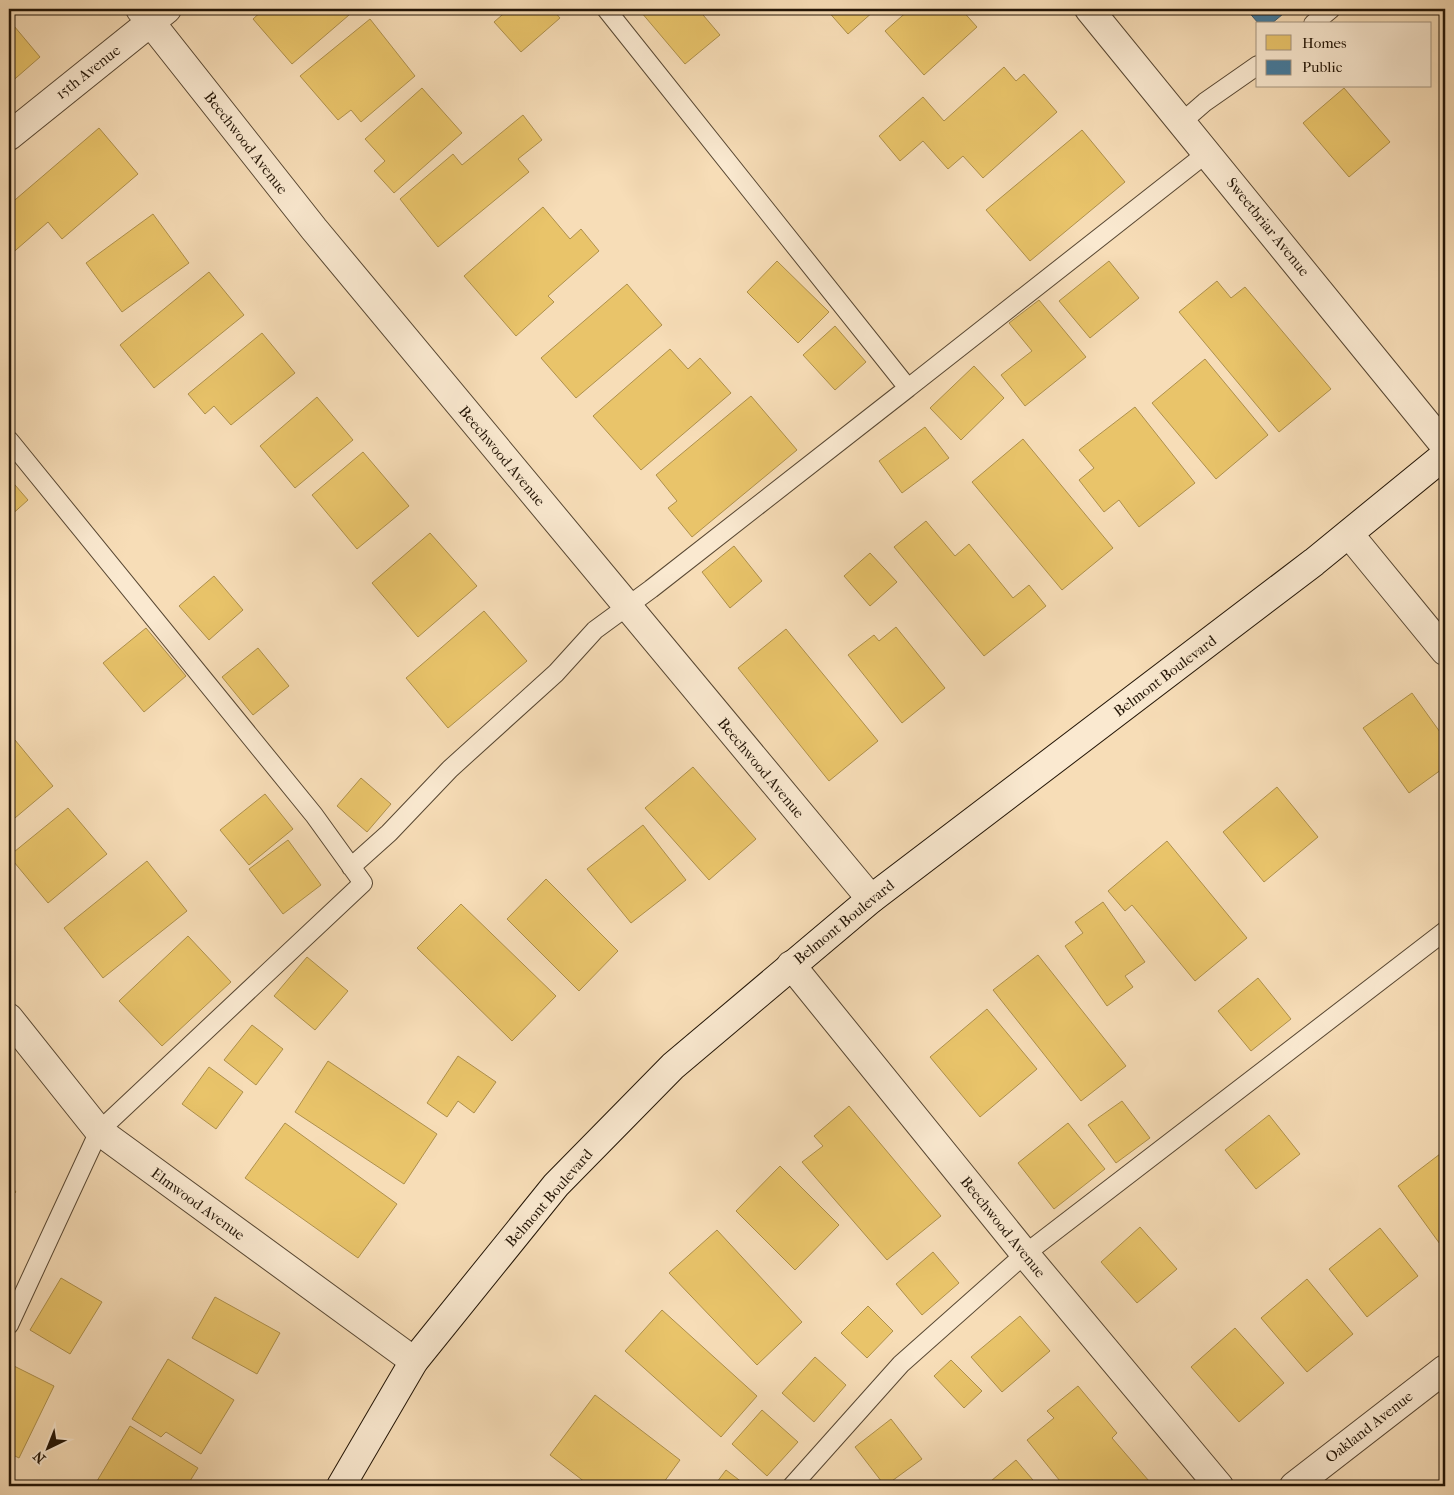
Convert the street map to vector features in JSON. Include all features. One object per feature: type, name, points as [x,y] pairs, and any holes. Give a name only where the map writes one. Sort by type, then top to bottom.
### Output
[{"type":"street","name":"Sweetbriar Avenue","points":[[1096,11],[1182,122],[1445,446]]},
{"type":"street","name":"15th Avenue","points":[[9,136],[153,13]]},
{"type":"street","name":"Beechwood Avenue","points":[[153,13],[314,229],[871,899]]},
{"type":"street","name":"Belmont Boulevard","points":[[341,1486],[414,1361],[556,1185],[673,1066],[871,899],[1349,534],[1445,455]]},
{"type":"street","points":[[1349,534],[1445,651]]},
{"type":"street","name":"Beechwood Avenue","points":[[791,965],[1025,1254],[1218,1486]]},
{"type":"street","name":"Elmwood Avenue","points":[[9,1018],[99,1131],[414,1361]]},
{"type":"street","name":"Oakland Avenue","points":[[1294,1486],[1445,1368]]},
{"type":"lane","points":[[606,9],[908,388]]},
{"type":"lane","points":[[1315,22],[1331,9]]},
{"type":"lane","points":[[1182,122],[1205,102],[1256,66]]},
{"type":"lane","points":[[351,867],[389,833],[450,769],[556,673],[595,630],[908,388],[1207,153]]},
{"type":"lane","points":[[9,440],[314,816],[363,883],[99,1131],[9,1325]]},
{"type":"lane","points":[[792,1486],[901,1364],[1025,1254],[1445,931]]},
{"type":"building: Homes","points":[[264,9],[356,9],[292,64],[253,19]]},
{"type":"building: Homes","points":[[509,9],[552,9],[560,18],[521,52],[494,22]]},
{"type":"building: Homes","points":[[646,9],[698,9],[720,35],[685,64],[641,12]]},
{"type":"building: Homes","points":[[826,9],[871,9],[874,11],[848,34]]},
{"type":"building: Homes","points":[[910,9],[961,9],[977,27],[924,75],[885,31]]},
{"type":"building: Homes","points":[[370,19],[415,76],[361,122],[351,110],[338,120],[300,76]]},
{"type":"building: Homes","points":[[9,20],[40,57],[9,84]]},
{"type":"building: Homes","points":[[1004,67],[1016,81],[1024,74],[1057,112],[983,178],[963,156],[948,169],[923,141],[900,161],[879,136],[923,97],[944,121]]},
{"type":"building: Homes","points":[[422,88],[462,133],[394,193],[374,171],[385,161],[365,139]]},
{"type":"building: Homes","points":[[1344,88],[1390,142],[1349,177],[1303,123]]},
{"type":"building: Homes","points":[[523,115],[542,140],[518,159],[529,172],[438,247],[400,199],[453,154],[462,165]]},
{"type":"building: Homes","points":[[99,128],[138,174],[62,239],[48,222],[9,256],[9,205]]},
{"type":"building: Homes","points":[[1082,130],[1125,182],[1030,261],[986,210]]},
{"type":"building: Homes","points":[[543,207],[570,239],[581,229],[599,251],[548,296],[554,302],[516,336],[464,276]]},
{"type":"building: Homes","points":[[153,214],[189,263],[122,312],[86,263]]},
{"type":"building: Homes","points":[[777,261],[829,312],[798,343],[747,292]]},
{"type":"building: Homes","points":[[1109,261],[1139,298],[1090,338],[1059,301]]},
{"type":"building: Homes","points":[[209,272],[244,315],[154,388],[120,345]]},
{"type":"building: Homes","points":[[1217,281],[1231,298],[1245,287],[1331,389],[1279,432],[1179,312]]},
{"type":"building: Homes","points":[[627,284],[662,325],[576,398],[541,358]]},
{"type":"building: Homes","points":[[1039,300],[1086,357],[1025,406],[1001,375],[1032,351],[1009,323]]},
{"type":"building: Homes","points":[[835,326],[866,362],[835,390],[803,355]]},
{"type":"building: Homes","points":[[262,333],[295,373],[231,425],[214,406],[205,414],[188,394]]},
{"type":"building: Homes","points":[[670,349],[688,369],[700,358],[731,393],[641,470],[593,416]]},
{"type":"building: Homes","points":[[1205,359],[1268,435],[1216,479],[1152,403]]},
{"type":"building: Homes","points":[[974,366],[1004,398],[961,440],[930,408]]},
{"type":"building: Homes","points":[[751,396],[797,450],[692,537],[668,508],[677,501],[656,475]]},
{"type":"building: Homes","points":[[317,397],[353,440],[295,488],[260,446]]},
{"type":"building: Homes","points":[[1135,407],[1195,483],[1139,527],[1119,500],[1104,512],[1079,480],[1094,468],[1079,450]]},
{"type":"building: Homes","points":[[925,427],[949,458],[902,493],[879,461]]},
{"type":"building: Homes","points":[[1023,439],[1113,548],[1062,590],[972,482]]},
{"type":"building: Homes","points":[[363,452],[409,506],[357,549],[312,495]]},
{"type":"building: Homes","points":[[9,478],[28,500],[9,517]]},
{"type":"building: Homes","points":[[926,521],[955,556],[969,544],[1013,598],[1029,585],[1046,606],[984,656],[894,547]]},
{"type":"building: Homes","points":[[430,533],[477,586],[418,637],[372,583]]},
{"type":"building: Homes","points":[[734,546],[762,581],[730,608],[702,572]]},
{"type":"building: Homes","points":[[870,553],[897,582],[870,606],[844,576]]},
{"type":"building: Homes","points":[[214,576],[243,610],[209,640],[179,606]]},
{"type":"building: Homes","points":[[484,611],[527,661],[448,728],[406,678]]},
{"type":"building: Homes","points":[[896,627],[945,688],[902,723],[848,655],[874,635],[879,641]]},
{"type":"building: Homes","points":[[146,628],[186,676],[144,712],[103,663]]},
{"type":"building: Homes","points":[[786,629],[878,741],[829,781],[738,668]]},
{"type":"building: Homes","points":[[258,648],[289,686],[253,715],[222,677]]},
{"type":"building: Homes","points":[[1412,693],[1445,739],[1445,767],[1409,793],[1363,728]]},
{"type":"building: Homes","points":[[15,740],[53,786],[9,823],[9,745]]},
{"type":"building: Homes","points":[[693,767],[756,839],[709,880],[645,808]]},
{"type":"building: Homes","points":[[361,778],[391,804],[367,832],[337,806]]},
{"type":"building: Homes","points":[[1277,787],[1318,837],[1264,882],[1223,832]]},
{"type":"building: Homes","points":[[265,794],[293,829],[249,865],[220,830]]},
{"type":"building: Homes","points":[[68,808],[107,854],[48,903],[9,856]]},
{"type":"building: Homes","points":[[643,825],[686,880],[631,923],[587,869]]},
{"type":"building: Homes","points":[[288,840],[321,885],[283,914],[249,869]]},
{"type":"building: Homes","points":[[1167,841],[1247,938],[1195,981],[1132,905],[1125,911],[1108,891]]},
{"type":"building: Homes","points":[[147,861],[187,911],[103,978],[64,928]]},
{"type":"building: Homes","points":[[546,879],[618,951],[579,991],[507,919]]},
{"type":"building: Homes","points":[[1103,902],[1145,962],[1125,976],[1133,987],[1107,1006],[1065,946],[1083,933],[1075,922]]},
{"type":"building: Homes","points":[[461,904],[556,996],[512,1041],[417,948]]},
{"type":"building: Homes","points":[[188,936],[231,982],[162,1046],[119,1001]]},
{"type":"building: Homes","points":[[1038,955],[1126,1066],[1081,1101],[993,990]]},
{"type":"building: Homes","points":[[307,957],[348,991],[315,1030],[274,996]]},
{"type":"building: Homes","points":[[1258,978],[1291,1019],[1251,1051],[1218,1011]]},
{"type":"building: Homes","points":[[987,1009],[1037,1069],[980,1117],[930,1057]]},
{"type":"building: Homes","points":[[252,1025],[283,1049],[256,1085],[224,1060]]},
{"type":"building: Homes","points":[[458,1056],[496,1082],[474,1113],[458,1101],[447,1117],[427,1103]]},
{"type":"building: Homes","points":[[328,1061],[437,1134],[404,1184],[295,1112]]},
{"type":"building: Homes","points":[[209,1067],[243,1092],[216,1129],[182,1104]]},
{"type":"building: Homes","points":[[1122,1101],[1150,1138],[1116,1163],[1088,1125]]},
{"type":"building: Homes","points":[[849,1106],[941,1216],[887,1260],[802,1162],[823,1146],[814,1136]]},
{"type":"building: Homes","points":[[1269,1115],[1300,1154],[1256,1189],[1225,1150]]},
{"type":"building: Homes","points":[[285,1123],[397,1204],[358,1258],[245,1178]]},
{"type":"building: Homes","points":[[1068,1123],[1105,1169],[1054,1209],[1018,1163]]},
{"type":"building: Homes","points":[[1440,1154],[1445,1161],[1445,1251],[1398,1186]]},
{"type":"building: Homes","points":[[780,1166],[839,1225],[795,1270],[736,1211]]},
{"type":"building: Homes","points":[[9,1183],[16,1192],[9,1198]]},
{"type":"building: Homes","points":[[1140,1227],[1177,1269],[1137,1303],[1101,1262]]},
{"type":"building: Homes","points":[[1380,1228],[1418,1276],[1367,1317],[1329,1269]]},
{"type":"building: Homes","points":[[717,1230],[802,1322],[757,1365],[669,1273]]},
{"type":"building: Homes","points":[[933,1252],[959,1283],[922,1315],[896,1284]]},
{"type":"building: Homes","points":[[61,1278],[102,1302],[70,1354],[30,1330]]},
{"type":"building: Homes","points":[[1307,1279],[1353,1334],[1307,1372],[1261,1318]]},
{"type":"building: Homes","points":[[215,1297],[280,1333],[257,1374],[192,1338]]},
{"type":"building: Homes","points":[[868,1306],[893,1331],[867,1358],[841,1333]]},
{"type":"building: Homes","points":[[662,1310],[757,1396],[721,1437],[625,1351]]},
{"type":"building: Homes","points":[[1020,1316],[1050,1351],[1002,1392],[971,1357]]},
{"type":"building: Homes","points":[[1235,1328],[1284,1383],[1239,1422],[1191,1367]]},
{"type":"building: Homes","points":[[815,1357],[846,1385],[814,1422],[782,1393]]},
{"type":"building: Homes","points":[[168,1359],[234,1400],[201,1454],[166,1432],[161,1437],[132,1419]]},
{"type":"building: Homes","points":[[951,1360],[982,1391],[964,1408],[934,1376]]},
{"type":"building: Homes","points":[[14,1366],[54,1386],[19,1458],[9,1453],[9,1378]]},
{"type":"building: Homes","points":[[1078,1386],[1117,1433],[1112,1438],[1149,1481],[1142,1486],[1064,1486],[1027,1440],[1054,1418],[1047,1411]]},
{"type":"building: Homes","points":[[595,1395],[680,1460],[661,1486],[590,1486],[550,1455]]},
{"type":"building: Homes","points":[[762,1410],[798,1442],[767,1476],[732,1444]]},
{"type":"building: Homes","points":[[891,1419],[922,1459],[885,1486],[855,1447]]},
{"type":"building: Homes","points":[[130,1426],[198,1468],[187,1486],[94,1486]]},
{"type":"building: Homes","points":[[1016,1460],[1038,1486],[985,1486]]},
{"type":"building: Homes","points":[[726,1470],[747,1486],[714,1486]]},
{"type":"building: Public","points":[[1246,9],[1289,9],[1273,22],[1257,22]]}]
